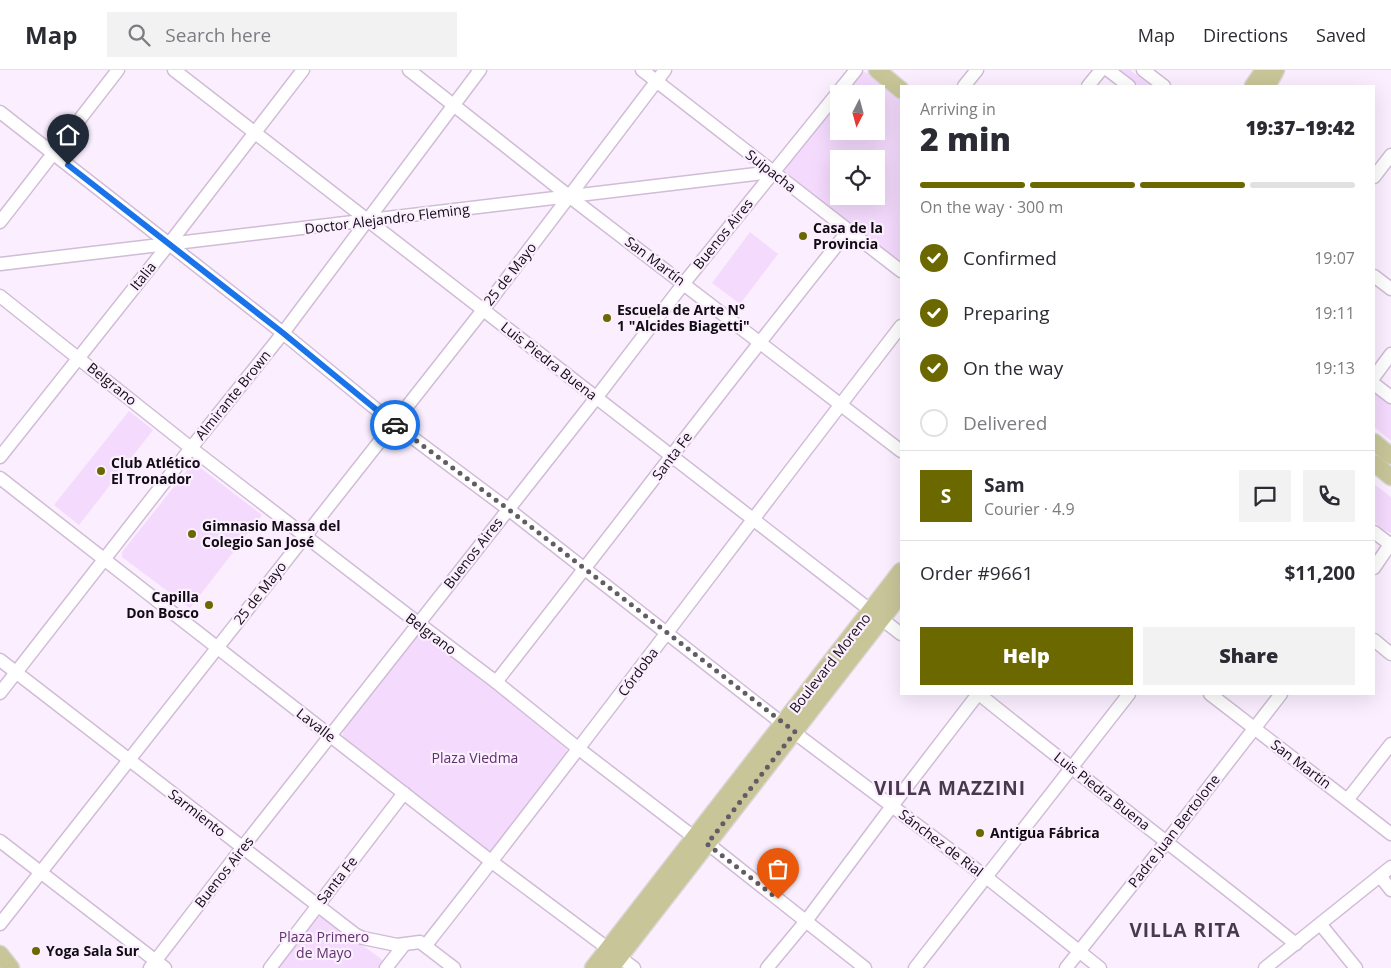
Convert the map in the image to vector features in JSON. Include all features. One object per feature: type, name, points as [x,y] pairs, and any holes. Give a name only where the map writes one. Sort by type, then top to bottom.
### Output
[{"type":"main road","points":[[877,70],[900,89]]},
{"type":"main road","points":[[1254,85],[1264,70]]},
{"type":"main road","points":[[1268,85],[1276,70]]},
{"type":"main road","points":[[1375,443],[1391,456]]},
{"type":"main road","points":[[1375,464],[1391,477]]},
{"type":"main road","name":"Boulevard Moreno","points":[[593,968],[613,958],[876,615],[900,573]]},
{"type":"main road","name":"Boulevard Moreno","points":[[876,615],[900,595]]},
{"type":"main road","points":[[0,954],[11,968]]},
{"type":"street","points":[[0,222],[118,70]]},
{"type":"street","name":"Luis Piedra Buena","points":[[174,70],[596,398],[673,455],[752,519],[900,633]]},
{"type":"street","name":"Italia","points":[[0,457],[303,70]]},
{"type":"street","name":"San Martín","points":[[409,70],[570,197],[900,450]]},
{"type":"street","name":"Almirante Brown","points":[[0,693],[283,333],[480,70]]},
{"type":"street","name":"Suipacha","points":[[642,70],[900,270]]},
{"type":"street","name":"25 de Mayo","points":[[0,924],[483,310],[665,70]]},
{"type":"street","name":"Buenos Aires","points":[[157,965],[242,848],[684,284],[856,70]]},
{"type":"street","points":[[965,85],[977,70]]},
{"type":"street","points":[[1089,85],[1101,70]]},
{"type":"street","points":[[1108,70],[1128,85]]},
{"type":"street","points":[[1143,70],[1163,85]]},
{"type":"street","name":"Sánchez de Rial","points":[[0,112],[283,333],[393,423],[508,509],[789,728],[986,877],[1100,968]]},
{"type":"street","points":[[1375,175],[1391,155]]},
{"type":"street","name":"Doctor Alejandro Fleming","points":[[0,264],[368,222],[773,172]]},
{"type":"street","name":"Santa Fe","points":[[496,682],[759,342],[849,230]]},
{"type":"street","points":[[1375,277],[1391,290]]},
{"type":"street","name":"Belgrano","points":[[0,296],[191,448],[865,968]]},
{"type":"street","name":"Córdoba","points":[[426,945],[579,749],[752,519],[900,327]]},
{"type":"street","points":[[1375,375],[1391,354]]},
{"type":"street","points":[[1375,385],[1391,397]]},
{"type":"street","name":"Lavalle","points":[[0,478],[613,958],[634,968]]},
{"type":"street","points":[[1375,533],[1391,544],[1375,567]]},
{"type":"street","points":[[1375,641],[1391,654]]},
{"type":"street","name":"Sarmiento","points":[[0,660],[356,935],[397,945],[411,942],[420,942],[426,945]]},
{"type":"street","points":[[767,968],[806,921],[978,695]]},
{"type":"street","name":"Luis Piedra Buena","points":[[980,695],[1296,944]]},
{"type":"street","points":[[915,968],[1128,695]]},
{"type":"street","name":"San Martín","points":[[1211,695],[1391,834]]},
{"type":"street","name":"Padre Juan Bertolone","points":[[1066,968],[1280,695]]},
{"type":"street","points":[[1348,799],[1391,744]]},
{"type":"street","name":"Santa Fe","points":[[270,968],[404,793]]},
{"type":"street","points":[[0,841],[157,965]]},
{"type":"street","points":[[1265,968],[1391,867]]},
{"type":"street","points":[[1380,876],[1391,890]]},
{"type":"street","points":[[1321,925],[1356,968]]},
{"type":"street","points":[[386,968],[404,945]]},
{"type":"street","points":[[426,945],[454,968]]},
{"type":"green space","points":[[1115,70],[1130,70],[1150,85],[1134,85]]},
{"type":"green space","points":[[864,72],[871,74],[885,85],[850,85],[858,75]]},
{"type":"green space","points":[[885,85],[900,97],[900,264],[788,174],[785,166],[830,111],[830,140],[885,140]]},
{"type":"green space","points":[[750,232],[778,254],[740,304],[712,283]]},
{"type":"green space","points":[[1375,391],[1391,404],[1391,441],[1375,428]]},
{"type":"green space","name":"Club Atlético El Tronador","points":[[129,411],[153,430],[79,525],[54,505]]},
{"type":"green space","name":"Gimnasio Massa del Colegio San José","points":[[198,466],[262,515],[190,608],[122,557],[122,552],[189,468]]},
{"type":"green space","points":[[1375,485],[1391,497],[1391,533],[1375,523]]},
{"type":"green space","name":"Plaza Viedma","points":[[422,635],[567,746],[566,755],[493,851],[485,850],[345,740],[343,736],[344,728],[414,638]]},
{"type":"green space","name":"Plaza Primero de Mayo","points":[[319,917],[325,918],[380,958],[383,961],[380,968],[276,968],[314,919]]},
{"type":"way so far","points":[[395,425],[508,509],[584,570],[795,732],[707,844],[778,899]]},
{"type":"place","name":"Casa de la Provincia","points":[[803,236]]},
{"type":"place","name":"Escuela de Arte N° 1 \"Alcides Biagetti\"","points":[[607,318]]},
{"type":"place","name":"Club Atlético El Tronador","points":[[101,471]]},
{"type":"place","name":"Gimnasio Massa del Colegio San José","points":[[192,534]]},
{"type":"place","name":"Capilla Don Bosco","points":[[209,605]]},
{"type":"place","name":"Antigua Fábrica","points":[[980,833]]},
{"type":"place","name":"Yoga Sala Sur","points":[[36,951]]},
{"type":"district","name":"VILLA MAZZINI","points":[[950,788]]},
{"type":"district","name":"VILLA RITA","points":[[1185,930]]},
{"type":"route","points":[[68,165],[283,333],[395,425]]}]
